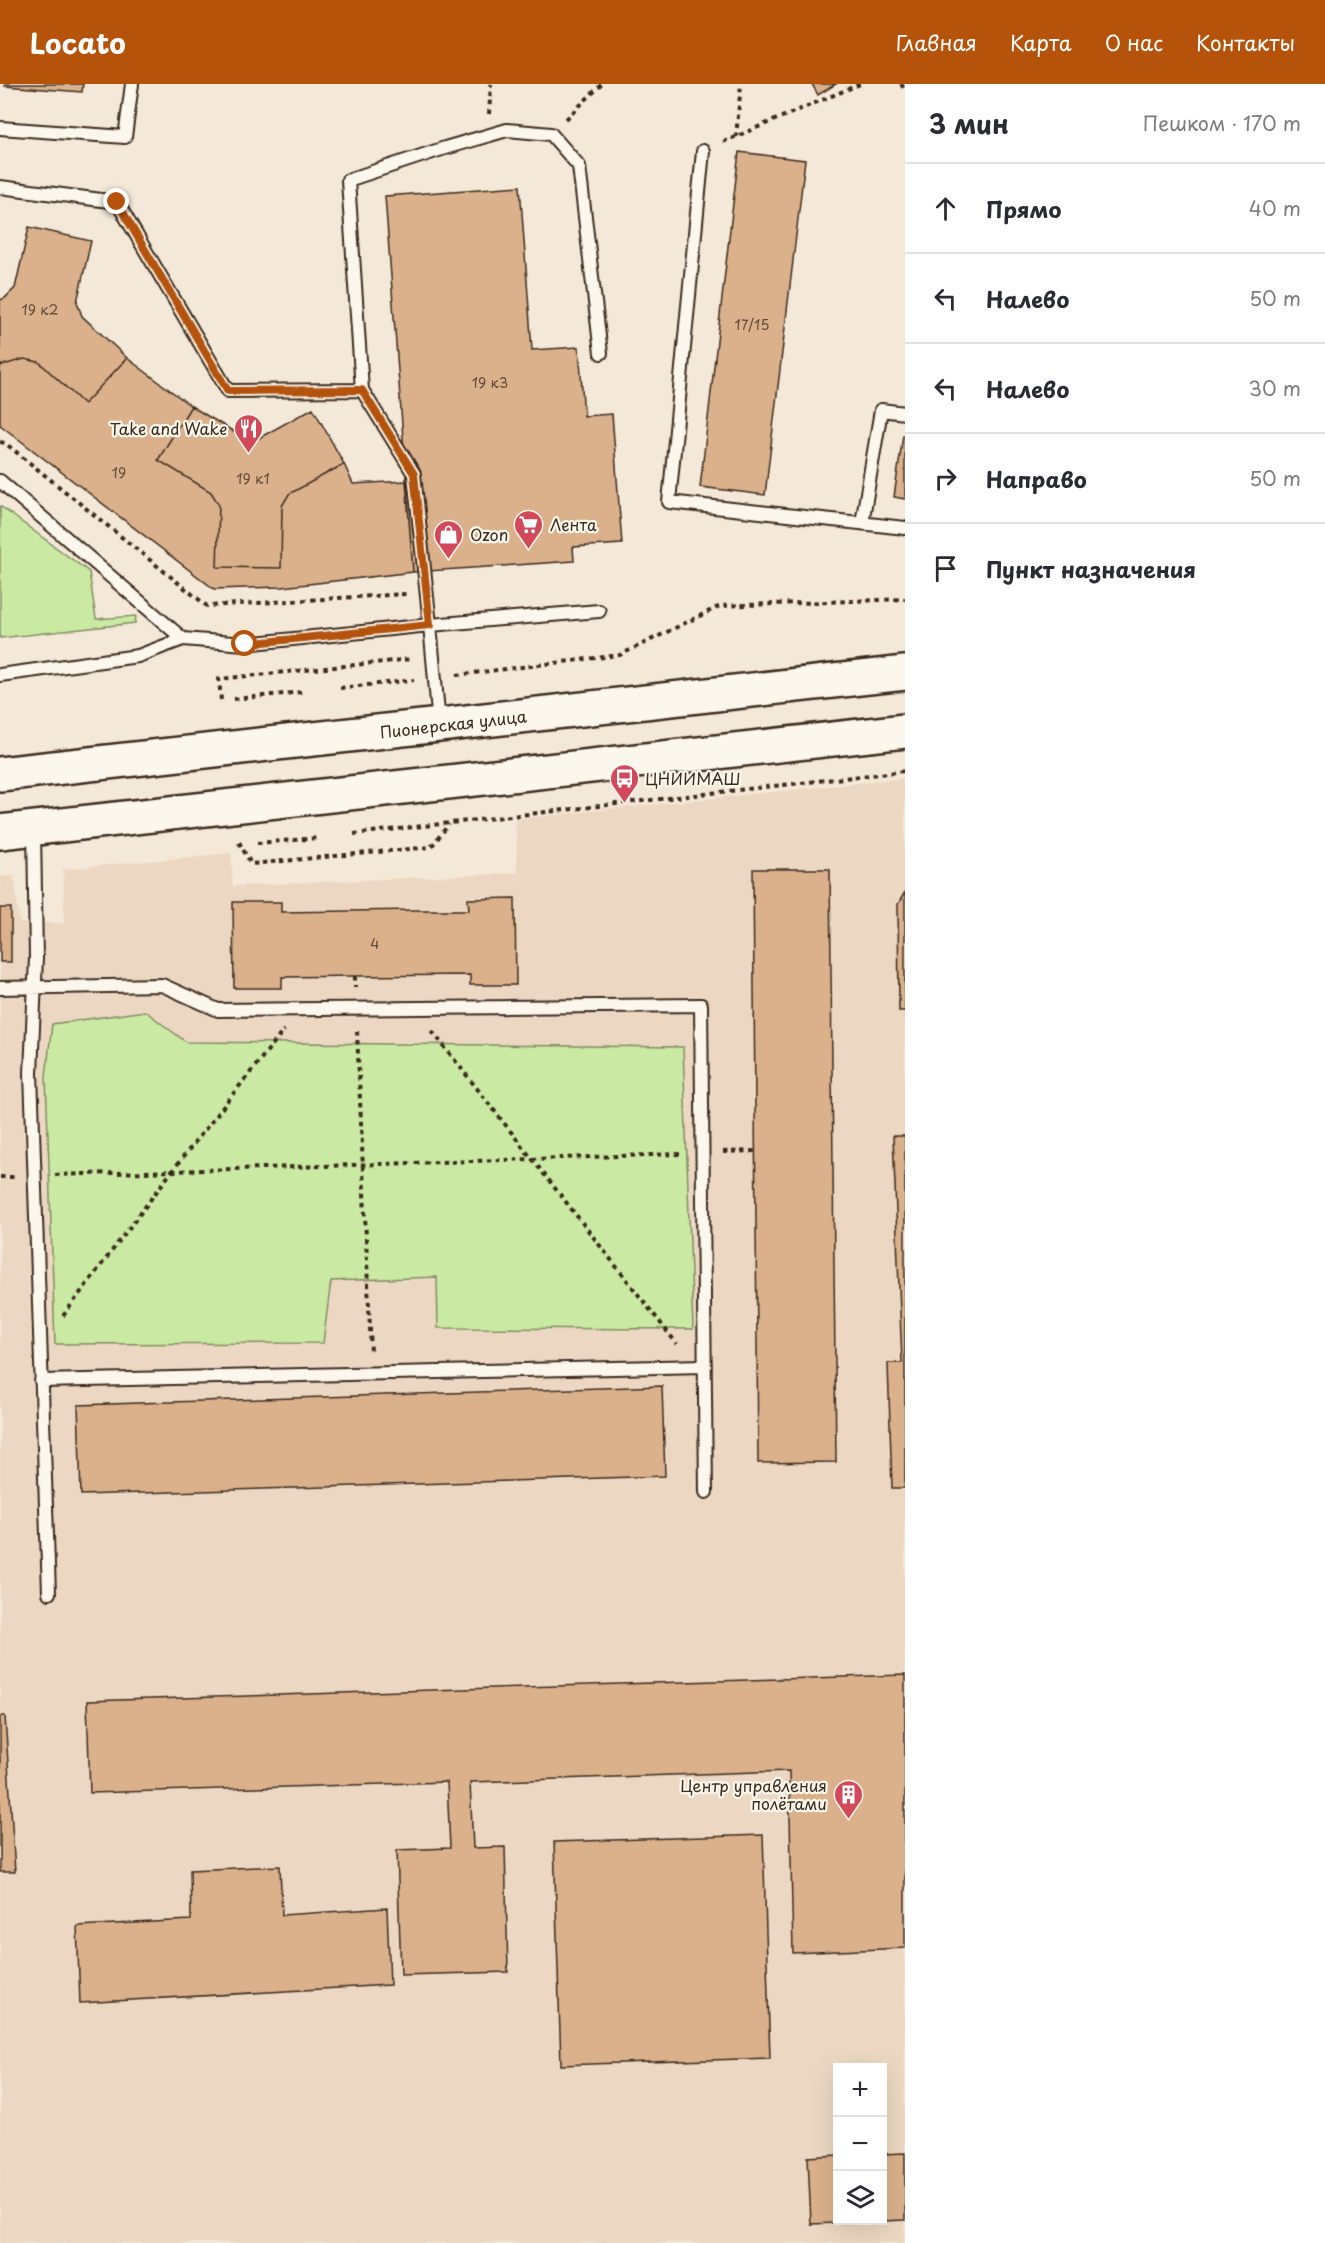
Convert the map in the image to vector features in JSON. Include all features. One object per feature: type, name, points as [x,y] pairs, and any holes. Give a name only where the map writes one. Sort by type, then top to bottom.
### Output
[{"type":"main road","name":"Пионерская улица","points":[[0,774],[905,674]]},
{"type":"main road","points":[[0,832],[905,731]]},
{"type":"lane","points":[[0,128],[125,137],[132,84]]},
{"type":"lane","points":[[439,725],[414,474],[362,390],[348,180],[507,130],[551,134],[579,165],[601,353]]},
{"type":"lane","points":[[703,151],[669,502],[905,528]]},
{"type":"lane","points":[[0,187],[117,202],[228,391],[362,390]]},
{"type":"lane","points":[[862,523],[881,410],[905,413]]},
{"type":"lane","points":[[0,481],[183,639]]},
{"type":"lane","points":[[0,675],[138,656],[183,639],[245,644],[599,611]]},
{"type":"lane","points":[[34,828],[35,988],[31,1073],[49,1593]]},
{"type":"lane","points":[[0,988],[162,985],[218,1010],[701,1005],[703,1153],[700,1366],[706,1491]]},
{"type":"lane","points":[[41,1381],[700,1366]]},
{"type":"path","points":[[551,134],[602,84]]},
{"type":"path","points":[[736,136],[741,84]]},
{"type":"path","points":[[703,151],[860,84]]},
{"type":"path","points":[[902,84],[905,90]]},
{"type":"path","points":[[0,441],[207,606],[426,593]]},
{"type":"path","points":[[340,688],[620,655],[720,606],[905,599]]},
{"type":"path","points":[[221,700],[219,679],[395,660],[418,658],[420,680]]},
{"type":"path","points":[[234,699],[302,692]]},
{"type":"path","points":[[354,834],[905,771]]},
{"type":"path","points":[[239,842],[251,864],[431,847],[450,823]]},
{"type":"path","points":[[257,843],[318,838]]},
{"type":"path","points":[[355,976],[372,1374]]},
{"type":"path","points":[[414,1008],[530,1159],[700,1366]]},
{"type":"path","points":[[40,1346],[172,1171],[302,1009]]},
{"type":"path","points":[[0,1177],[756,1151]]},
{"type":"shaded area","points":[[905,778],[905,2243],[0,2243],[0,877],[14,875],[20,923],[64,923],[63,869],[231,853],[233,886],[517,873],[515,819]]},
{"type":"green space","points":[[0,506],[89,572],[96,619],[136,616],[135,623],[0,638]]},
{"type":"green space","points":[[145,1011],[186,1042],[683,1047],[693,1329],[438,1328],[437,1277],[331,1281],[323,1343],[55,1344],[46,1077],[52,1024]]},
{"type":"building","points":[[5,84],[83,84],[82,92],[5,86]]},
{"type":"building","points":[[812,84],[836,84],[818,95]]},
{"type":"building","points":[[739,152],[805,160],[765,495],[700,487]]},
{"type":"building","points":[[520,186],[532,350],[579,347],[584,416],[612,414],[622,544],[573,547],[574,561],[413,572],[385,196]]},
{"type":"building","points":[[29,227],[91,241],[77,302],[82,316],[127,358],[84,404],[39,362],[24,359],[0,366],[0,300],[15,288]]},
{"type":"building","points":[[127,358],[191,406],[158,460],[211,492],[219,505],[217,567],[281,568],[282,506],[289,494],[344,464],[353,484],[406,481],[413,572],[282,587],[214,589],[0,425],[0,366],[24,359],[39,362],[84,404]]},
{"type":"building","points":[[191,406],[244,438],[259,438],[313,408],[344,464],[289,494],[282,506],[281,568],[217,567],[219,505],[211,492],[158,460]]},
{"type":"building","points":[[903,435],[905,435],[905,499],[894,497]]},
{"type":"building","points":[[753,869],[830,869],[836,1462],[758,1463]]},
{"type":"building","points":[[905,892],[905,1011],[899,1011],[898,904]]},
{"type":"building","points":[[515,898],[516,985],[470,985],[470,975],[355,976],[282,977],[282,988],[234,988],[233,902],[281,902],[281,912],[469,910],[468,899]]},
{"type":"building","points":[[0,908],[11,908],[11,962],[0,962]]},
{"type":"building","points":[[893,1136],[905,1136],[905,1488],[892,1488],[888,1363],[902,1363]]},
{"type":"building","points":[[662,1386],[665,1476],[81,1495],[78,1405]]},
{"type":"building","name":"Центр управления полётами","points":[[905,1675],[905,1948],[793,1953],[789,1771],[470,1782],[473,1848],[505,1847],[508,1972],[401,1975],[397,1850],[450,1848],[447,1782],[90,1793],[87,1701]]},
{"type":"building","points":[[0,1716],[5,1716],[15,1872],[0,1872]]},
{"type":"building","points":[[763,1835],[770,2058],[561,2065],[554,1842]]},
{"type":"building","points":[[280,1866],[282,1915],[387,1908],[390,1985],[80,2003],[77,1926],[191,1920],[190,1870]]},
{"type":"building","points":[[905,2153],[905,2220],[887,2221],[887,2154]]},
{"type":"building","points":[[833,2155],[833,2223],[811,2224],[808,2157]]},
{"type":"place","name":"Take and Wake","points":[[248,454]]},
{"type":"place","name":"Лента","points":[[529,550]]},
{"type":"place","name":"Ozon","points":[[449,560]]},
{"type":"place","name":"ЦНИИМАШ","points":[[624,804]]},
{"type":"place","name":"Центр управления полётами","points":[[848,1820]]},
{"type":"route","points":[[117,202],[228,391],[362,390],[414,474],[430,625],[245,644]]}]
